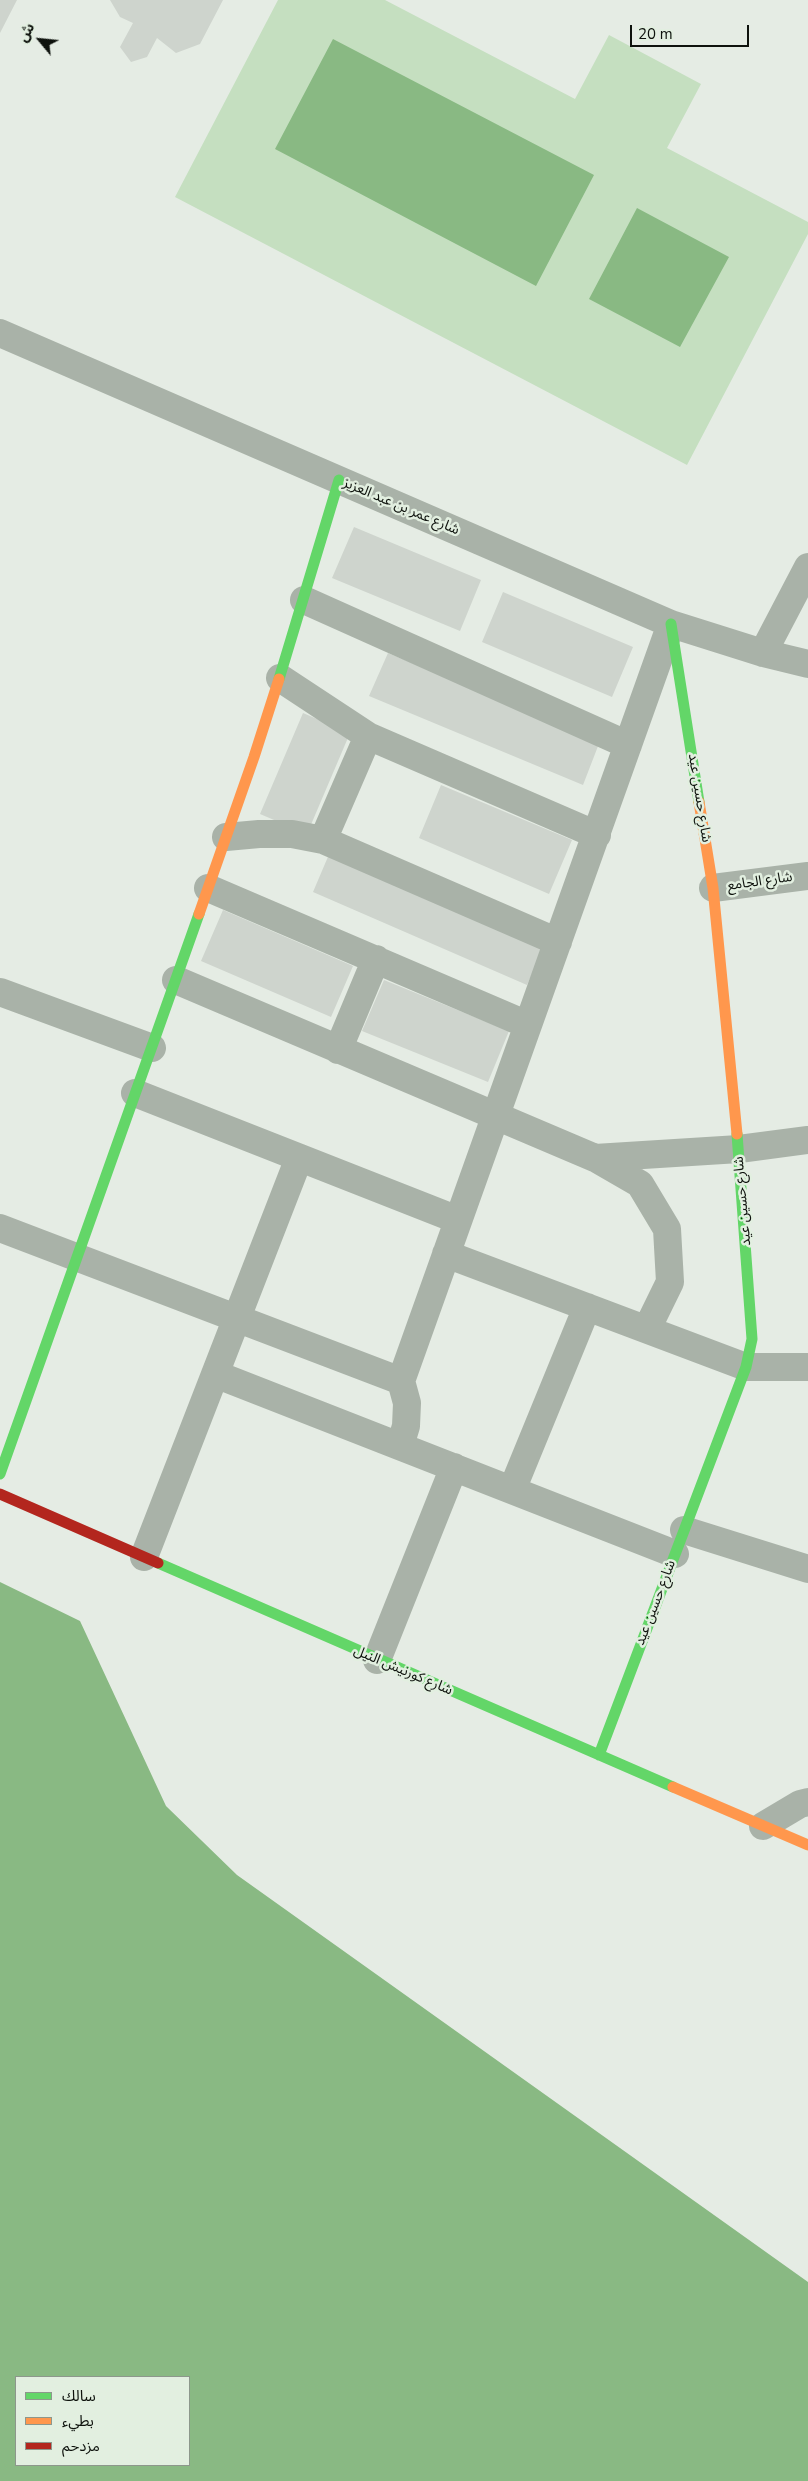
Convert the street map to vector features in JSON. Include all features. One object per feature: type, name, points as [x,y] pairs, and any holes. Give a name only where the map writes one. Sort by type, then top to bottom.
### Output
[{"type":"street","name":"شارع عمر بن عبد العزيز","points":[[1,338],[339,480],[671,624],[764,653],[808,664]]},
{"type":"street","points":[[0,1474],[226,837],[280,678],[339,480]]},
{"type":"street","points":[[764,653],[808,567]]},
{"type":"street","points":[[304,600],[628,745]]},
{"type":"street","points":[[400,1446],[406,1426],[406,1403],[401,1381],[671,624]]},
{"type":"street","name":"شارع حسين عيد","points":[[599,1754],[746,1367],[752,1339],[752,1311],[739,1149],[713,888],[671,624]]},
{"type":"street","points":[[280,678],[368,736],[597,835]]},
{"type":"street","points":[[323,840],[368,736]]},
{"type":"street","points":[[226,837],[275,834],[323,840],[558,942]]},
{"type":"street","name":"شارع الجامع","points":[[713,888],[808,876]]},
{"type":"street","points":[[208,888],[528,1025]]},
{"type":"street","points":[[338,1050],[376,960]]},
{"type":"street","points":[[176,980],[595,1158],[640,1184],[667,1230],[670,1282],[647,1330]]},
{"type":"street","points":[[0,992],[152,1048]]},
{"type":"street","points":[[135,1093],[458,1220]]},
{"type":"street","points":[[595,1158],[739,1149],[808,1140]]},
{"type":"street","points":[[144,1557],[299,1158]]},
{"type":"street","points":[[0,1228],[401,1381]]},
{"type":"street","points":[[446,1254],[746,1367],[808,1367]]},
{"type":"street","points":[[512,1490],[587,1306]]},
{"type":"street","points":[[215,1374],[512,1490],[680,1542],[808,1569]]},
{"type":"street","points":[[377,1660],[454,1467]]},
{"type":"street","name":"شارع كورنيش النيل","points":[[0,1494],[377,1660],[808,1845]]},
{"type":"street","points":[[763,1826],[800,1804],[808,1802]]},
{"type":"shaded area","points":[[278,0],[385,0],[575,99],[609,35],[701,84],[667,148],[808,222],[808,234],[687,465],[175,197]]},
{"type":"shaded area","points":[[333,39],[594,175],[536,286],[275,149]]},
{"type":"shaded area","points":[[637,208],[729,257],[680,347],[589,299]]},
{"type":"shaded area","points":[[0,1582],[80,1621],[166,1806],[237,1875],[808,2282],[808,2481],[0,2481]]},
{"type":"building","points":[[0,0],[17,0],[0,33]]},
{"type":"building","points":[[110,0],[223,0],[200,44],[176,53],[157,38],[147,57],[131,62],[120,47],[133,23],[120,17]]},
{"type":"building","points":[[354,527],[481,580],[460,631],[332,578]]},
{"type":"building","points":[[503,592],[633,647],[612,697],[482,642]]},
{"type":"building","points":[[388,653],[600,741],[583,785],[369,696]]},
{"type":"building","points":[[303,713],[350,733],[307,834],[260,814]]},
{"type":"building","points":[[441,785],[572,840],[549,894],[419,838]]},
{"type":"building","points":[[330,852],[545,945],[527,985],[313,892]]},
{"type":"building","points":[[223,910],[353,966],[331,1017],[201,961]]},
{"type":"building","points":[[384,980],[509,1031],[488,1082],[362,1031]]},
{"type":"traffic: fast","points":[[279,679],[339,480]]},
{"type":"traffic: fast","points":[[671,624],[699,802]]},
{"type":"traffic: fast","points":[[0,1474],[199,914]]},
{"type":"traffic: fast","points":[[599,1755],[746,1367],[752,1339],[737,1134]]},
{"type":"traffic: fast","points":[[158,1563],[673,1787]]},
{"type":"traffic: slow","points":[[199,914],[279,679]]},
{"type":"traffic: slow","points":[[699,802],[713,888],[737,1134]]},
{"type":"traffic: slow","points":[[673,1787],[808,1845]]},
{"type":"traffic: jam","points":[[0,1494],[158,1563]]}]
